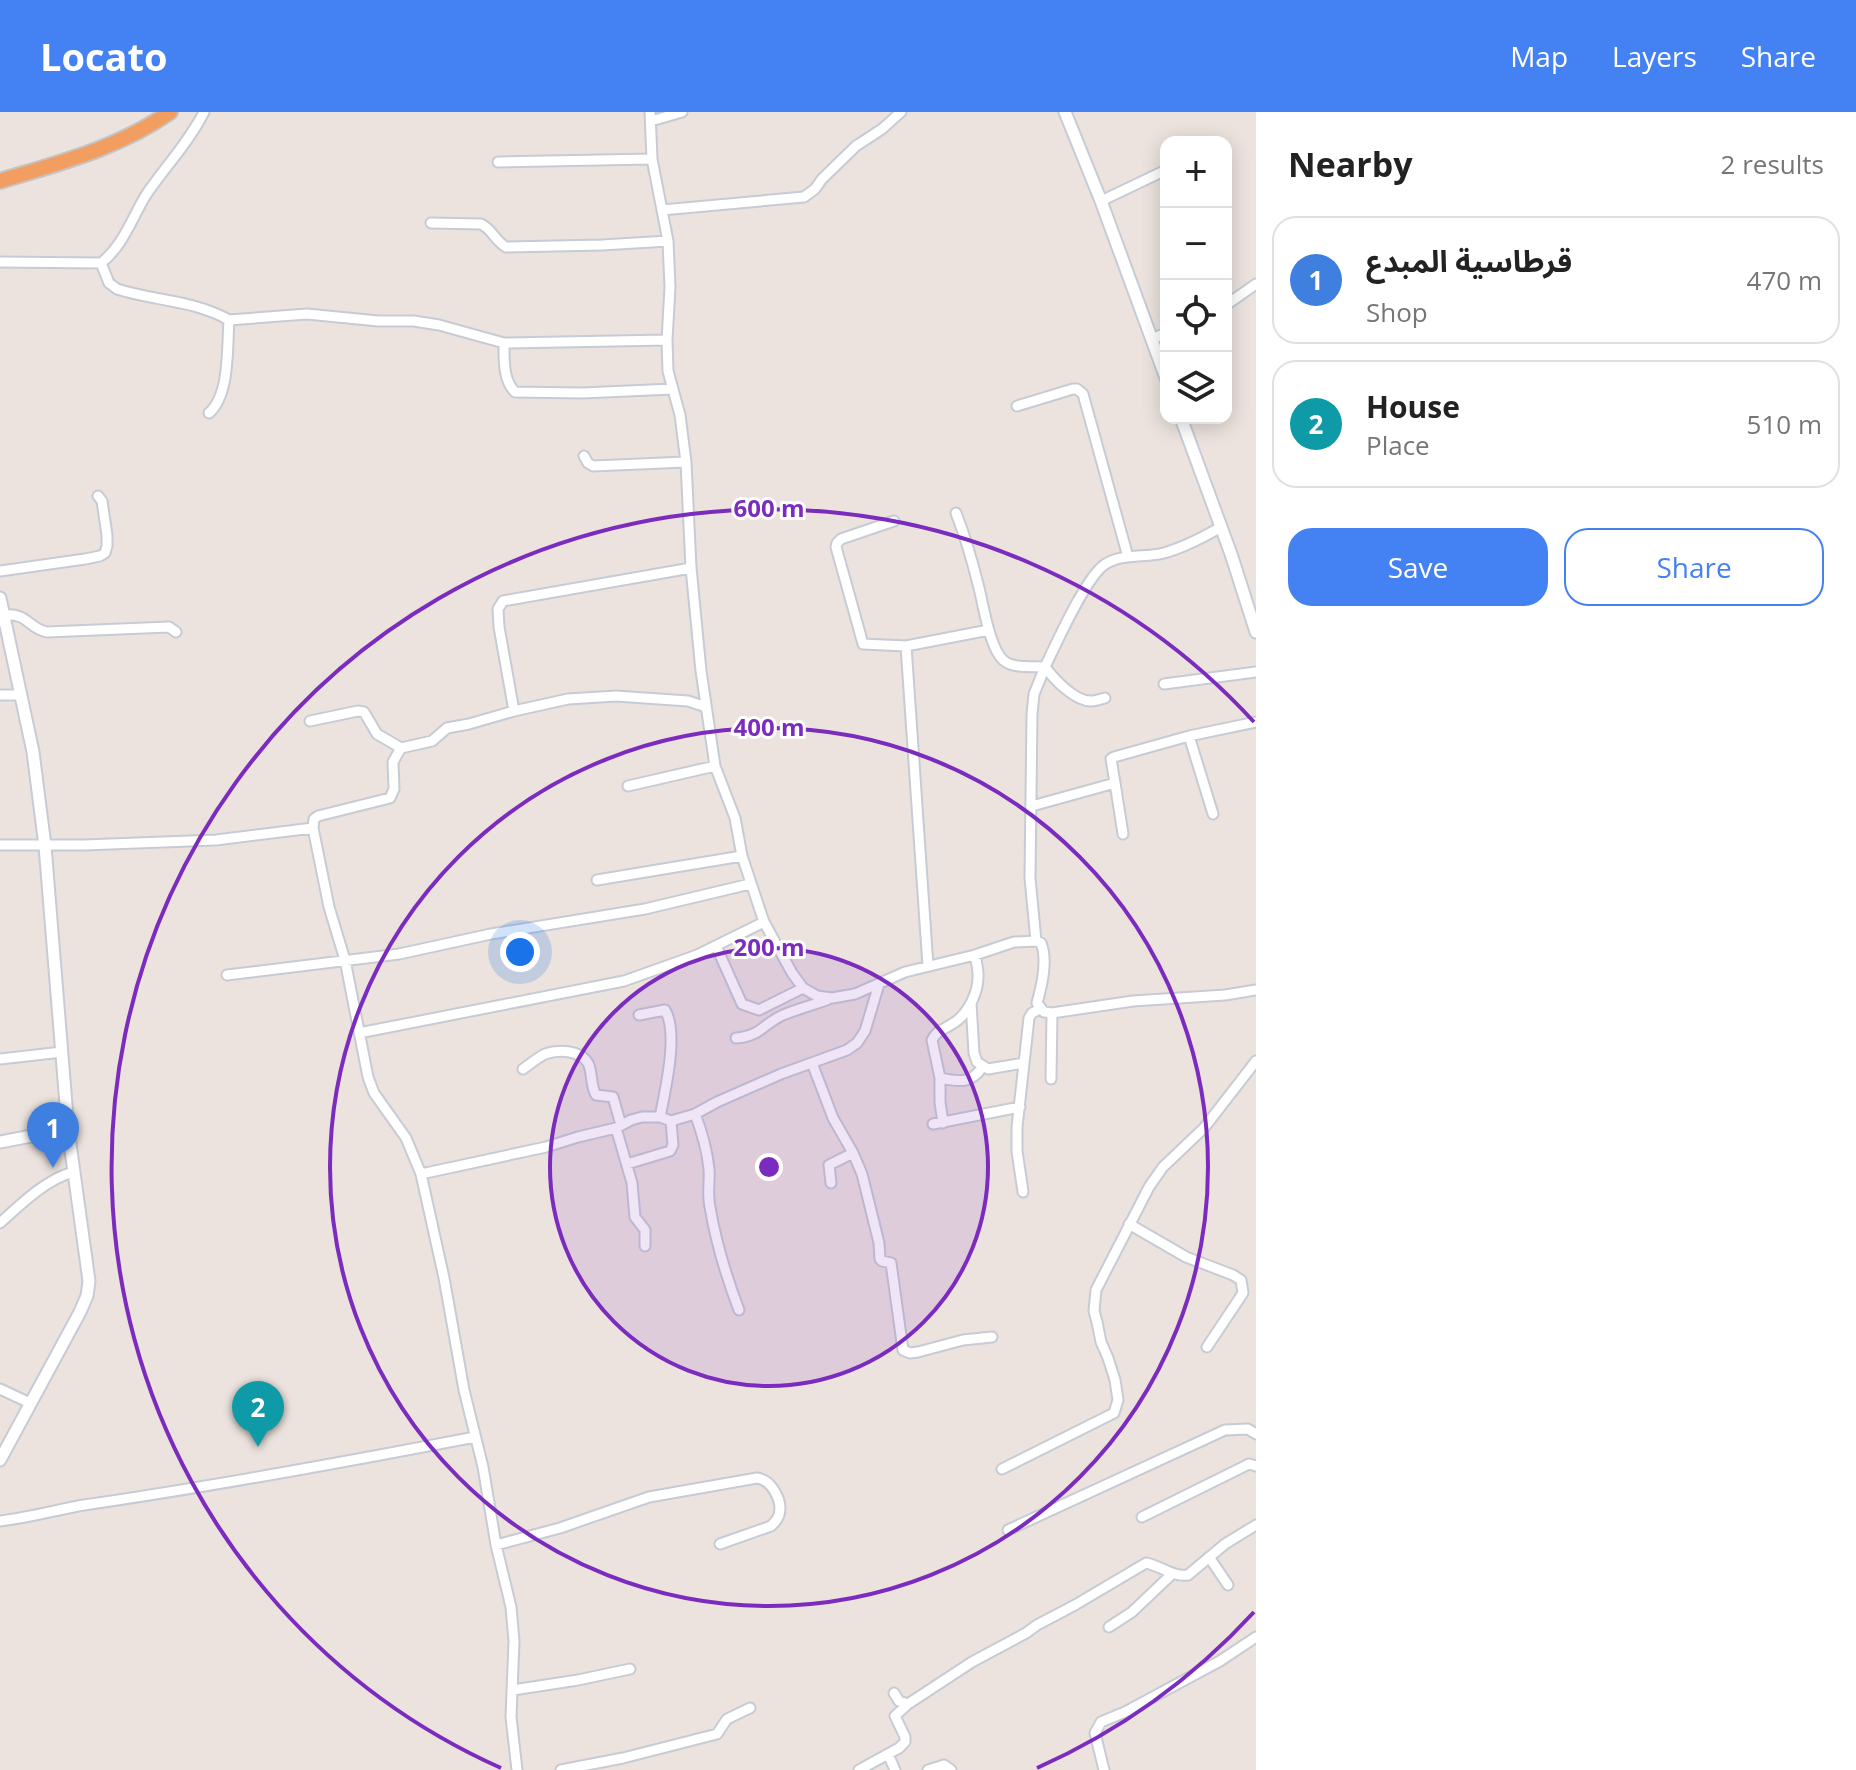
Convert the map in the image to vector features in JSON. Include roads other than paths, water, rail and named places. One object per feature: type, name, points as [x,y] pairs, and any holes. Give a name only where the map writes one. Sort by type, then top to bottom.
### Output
[{"type":"highway","points":[[0,181],[123,140],[170,112]]},
{"type":"street","points":[[0,262],[101,263],[107,259],[204,112]]},
{"type":"street","points":[[682,112],[650,116],[652,159],[668,241],[668,371],[680,415],[686,462],[695,623],[715,766],[735,818],[742,856],[764,922],[803,988],[817,996],[832,998]]},
{"type":"street","points":[[662,210],[804,197],[856,146],[901,112]]},
{"type":"street","points":[[1065,112],[1160,361]]},
{"type":"street","points":[[498,162],[652,159]]},
{"type":"street","points":[[1101,201],[1160,173]]},
{"type":"street","points":[[431,223],[481,224],[506,247],[668,241]]},
{"type":"street","points":[[101,263],[109,283],[117,289],[194,305],[229,320],[307,314],[414,321],[504,343],[667,340]]},
{"type":"street","points":[[1232,301],[1256,284]]},
{"type":"street","points":[[209,413],[217,406],[223,392],[229,320]]},
{"type":"street","points":[[1152,339],[1160,336]]},
{"type":"street","points":[[504,343],[504,366],[515,392],[673,389]]},
{"type":"street","points":[[1017,406],[1073,389],[1083,394],[1128,557]]},
{"type":"street","points":[[1183,424],[1252,601],[1256,632]]},
{"type":"street","points":[[584,456],[593,466],[686,462]]},
{"type":"street","points":[[0,571],[85,559],[105,553],[107,535],[102,501],[98,496]]},
{"type":"street","points":[[956,513],[989,630],[1004,661],[1012,665],[1045,667],[1057,682],[1089,702],[1105,698]]},
{"type":"street","points":[[894,521],[841,539],[836,547],[863,644],[906,646],[989,630]]},
{"type":"street","points":[[1036,941],[1030,878],[1032,714],[1034,694],[1045,667],[1076,606],[1096,572],[1105,564],[1128,557],[1161,554],[1189,545],[1221,527]]},
{"type":"street","points":[[514,711],[499,627],[498,609],[503,601],[691,568]]},
{"type":"street","points":[[0,598],[5,649],[21,695],[33,752],[45,846],[68,1129],[89,1288],[80,1312],[0,1460]]},
{"type":"street","points":[[4,615],[23,617],[40,631],[47,632],[169,627],[176,632]]},
{"type":"street","points":[[906,646],[928,966]]},
{"type":"street","points":[[1164,684],[1256,672]]},
{"type":"street","points":[[0,695],[21,695]]},
{"type":"street","points":[[310,721],[364,712],[377,734],[401,748],[432,741],[447,728],[568,699],[616,696],[688,701],[706,707]]},
{"type":"street","points":[[1123,834],[1111,759],[1189,736],[1256,722]]},
{"type":"street","points":[[1189,736],[1213,814]]},
{"type":"street","points":[[401,748],[393,762],[394,789],[390,798],[318,816],[314,819],[313,828],[329,907],[345,960],[368,1077],[374,1093],[406,1138],[421,1174],[451,1309],[464,1390],[511,1607],[511,1717],[517,1770]]},
{"type":"street","points":[[628,786],[715,766]]},
{"type":"street","points":[[1032,806],[1115,783]]},
{"type":"street","points":[[0,845],[216,840],[313,828]]},
{"type":"street","points":[[597,880],[742,856]]},
{"type":"street","points":[[227,975],[399,954],[491,934],[645,909],[750,884]]},
{"type":"street","points":[[359,1033],[624,981],[676,964],[764,922]]},
{"type":"street","points":[[736,1038],[757,1033],[784,1014],[855,994],[905,972],[1014,942],[1036,941],[1041,943],[1044,950],[1037,1003],[1044,1012],[1256,990]]},
{"type":"street","points":[[716,946],[742,1004],[759,1010],[772,1021]]},
{"type":"street","points":[[975,955],[978,974],[971,1003],[955,1023],[938,1030],[932,1040],[940,1078],[938,1124],[1020,1107]]},
{"type":"street","points":[[421,1174],[546,1147],[642,1117],[660,1117],[671,1121],[695,1114],[857,1043],[865,1031],[879,984]]},
{"type":"street","points":[[759,1010],[803,988]]},
{"type":"street","points":[[971,1003],[977,1062],[988,1069],[1024,1063]]},
{"type":"street","points":[[1023,1192],[1017,1127],[1029,1018],[1040,1009]]},
{"type":"street","points":[[639,1015],[661,1010],[668,1014],[670,1059],[660,1117]]},
{"type":"street","points":[[1051,1079],[1052,1013]]},
{"type":"street","points":[[523,1069],[545,1054],[561,1051],[579,1056],[587,1062],[596,1095],[613,1097],[632,1183],[635,1217],[645,1230],[645,1246]]},
{"type":"street","points":[[0,1059],[62,1052]]},
{"type":"street","points":[[1002,1469],[1114,1413],[1118,1400],[1113,1371],[1101,1342],[1094,1311],[1096,1290],[1149,1187],[1163,1167],[1204,1128],[1256,1061]]},
{"type":"street","points":[[812,1063],[833,1118],[862,1174],[870,1199],[880,1259],[891,1263],[903,1350],[910,1353],[963,1340],[992,1337]]},
{"type":"street","points":[[940,1078],[966,1082],[983,1066]]},
{"type":"street","points":[[695,1114],[704,1137],[709,1165],[709,1203],[718,1250],[739,1310]]},
{"type":"street","points":[[627,1164],[670,1151],[673,1145],[671,1121]]},
{"type":"street","points":[[0,1142],[68,1129]]},
{"type":"street","points":[[831,1183],[829,1165],[853,1153]]},
{"type":"street","points":[[0,1223],[60,1175],[73,1172]]},
{"type":"street","points":[[1129,1224],[1186,1257],[1241,1280],[1243,1293],[1207,1347]]},
{"type":"street","points":[[0,1389],[30,1403]]},
{"type":"street","points":[[1008,1530],[1225,1430],[1248,1429],[1256,1434]]},
{"type":"street","points":[[0,1521],[64,1508],[187,1491],[475,1437]]},
{"type":"street","points":[[1142,1517],[1249,1464],[1256,1466]]},
{"type":"street","points":[[496,1545],[560,1528],[649,1497],[766,1479],[773,1486],[780,1511],[778,1520],[771,1526],[720,1544]]},
{"type":"street","points":[[859,1770],[905,1742],[895,1716],[972,1662],[1146,1563],[1172,1574],[1188,1575],[1225,1544],[1256,1525]]},
{"type":"street","points":[[1209,1557],[1228,1585]]},
{"type":"street","points":[[1109,1627],[1132,1612],[1172,1574]]},
{"type":"street","points":[[1104,1770],[1095,1733],[1101,1722],[1220,1661],[1256,1637]]},
{"type":"street","points":[[513,1690],[630,1669]]},
{"type":"street","points":[[894,1693],[899,1701],[908,1704]]},
{"type":"street","points":[[561,1770],[582,1768],[717,1734],[727,1719],[750,1708]]},
{"type":"street","points":[[888,1754],[895,1770]]},
{"type":"street","points":[[928,1770],[944,1765],[951,1770]]},
{"type":"place","name":"قرطاسية المبدع","points":[[53,1168]]},
{"type":"place","name":"House","points":[[258,1447]]}]
